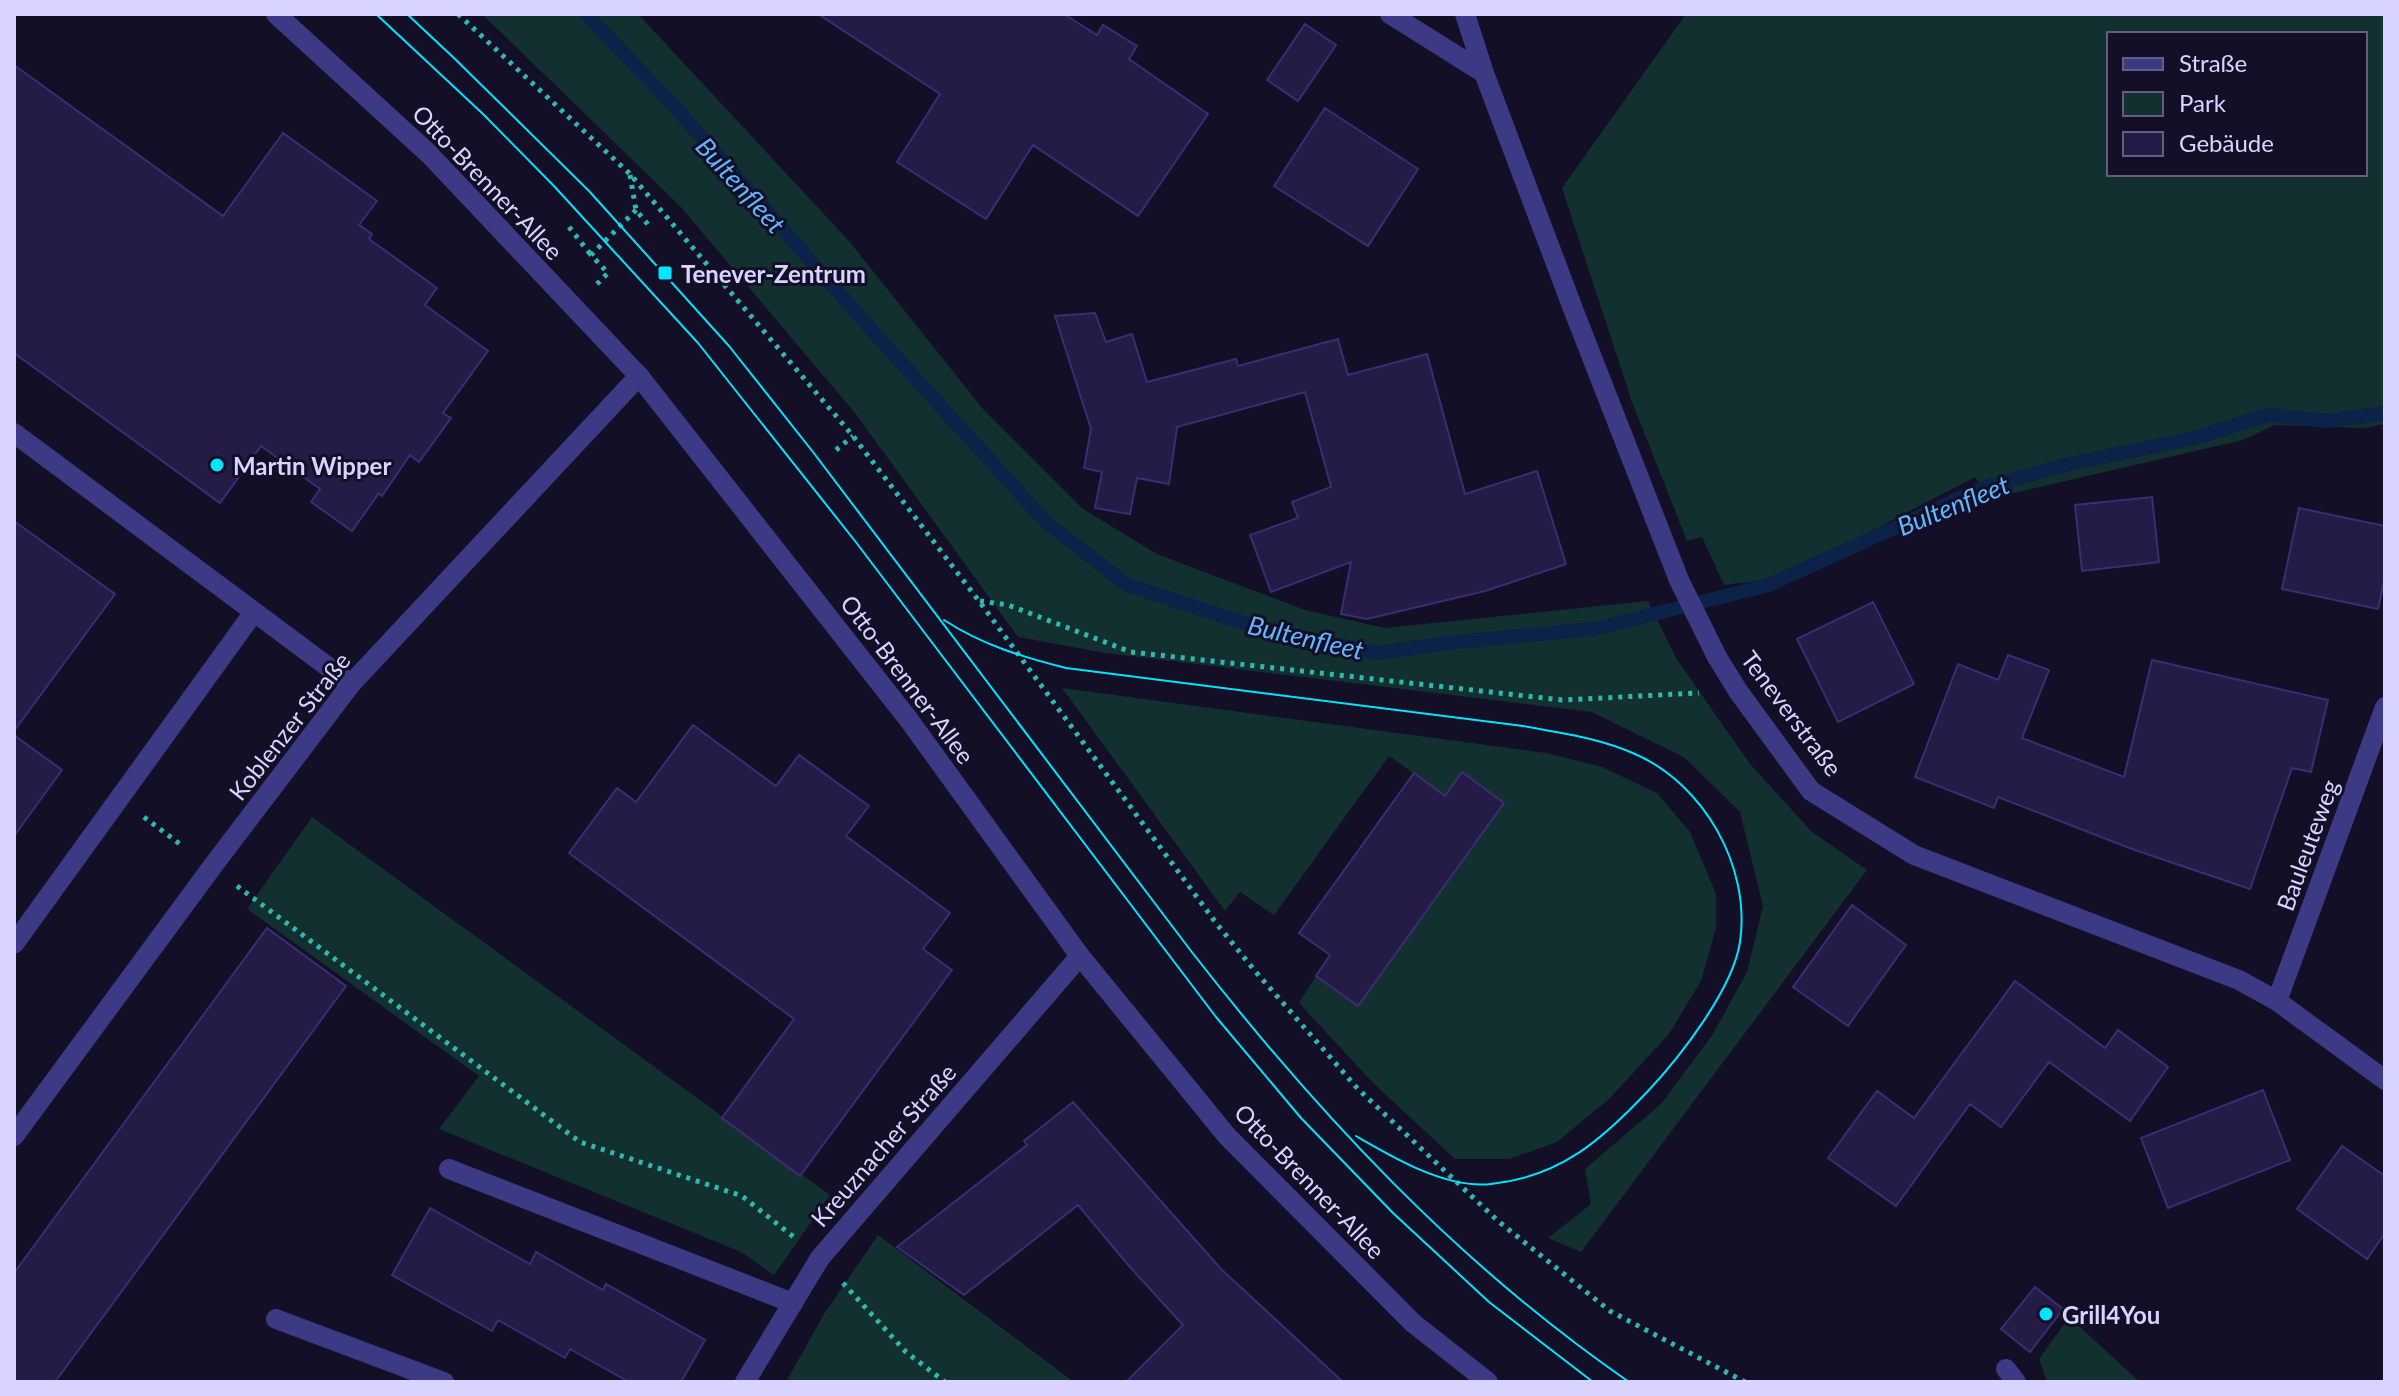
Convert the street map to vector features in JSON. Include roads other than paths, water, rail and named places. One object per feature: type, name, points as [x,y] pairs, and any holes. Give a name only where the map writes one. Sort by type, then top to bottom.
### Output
[{"type":"street","name":"Otto-Brenner-Allee","points":[[276,14],[429,154],[639,376],[909,720],[1080,956],[1227,1136],[1413,1323],[1488,1382]]},
{"type":"street","points":[[1390,14],[1484,73]]},
{"type":"street","name":"Teneverstraße","points":[[1465,14],[1484,73],[1679,580],[1717,657],[1738,691],[1811,791],[1914,855],[2239,980],[2277,1001],[2385,1080]]},
{"type":"street","name":"Koblenzer Straße","points":[[14,1136],[351,684],[639,376]]},
{"type":"street","points":[[14,433],[351,684]]},
{"type":"street","points":[[14,944],[254,612]]},
{"type":"street","name":"Bauleuteweg","points":[[2277,1001],[2385,707]]},
{"type":"street","name":"Kreuznacher Straße","points":[[745,1382],[820,1258],[1080,956]]},
{"type":"street","points":[[449,1169],[793,1303]]},
{"type":"street","points":[[276,1319],[444,1382]]},
{"type":"waterway","name":"Bultenfleet","points":[[586,14],[675,107],[1046,522],[1127,585],[1262,629],[1377,653],[1594,629],[1769,585],[1982,488],[2069,464],[2195,438],[2267,415],[2328,421],[2385,413]]},
{"type":"tram line","points":[[376,14],[483,114],[553,185],[698,343],[855,541],[1216,1017],[1301,1118],[1393,1213],[1489,1302],[1593,1382]]},
{"type":"tram line","points":[[407,14],[589,191],[729,346],[813,452],[1191,951],[1289,1071],[1340,1128],[1449,1237],[1506,1288],[1629,1382]]},
{"type":"tram line","points":[[944,620],[1003,649],[1066,668],[1523,726],[1594,740],[1622,748],[1660,768],[1682,785],[1701,807],[1718,831],[1738,885],[1740,942],[1735,961],[1716,1001],[1689,1041],[1661,1077],[1614,1125],[1597,1140],[1559,1164],[1516,1180],[1491,1184],[1456,1182],[1439,1177],[1356,1136]]},
{"type":"place","name":"Tenever-Zentrum","points":[[665,273]]},
{"type":"place","name":"Martin Wipper","points":[[217,465]]},
{"type":"place","name":"Grill4You","points":[[2046,1314]]}]
